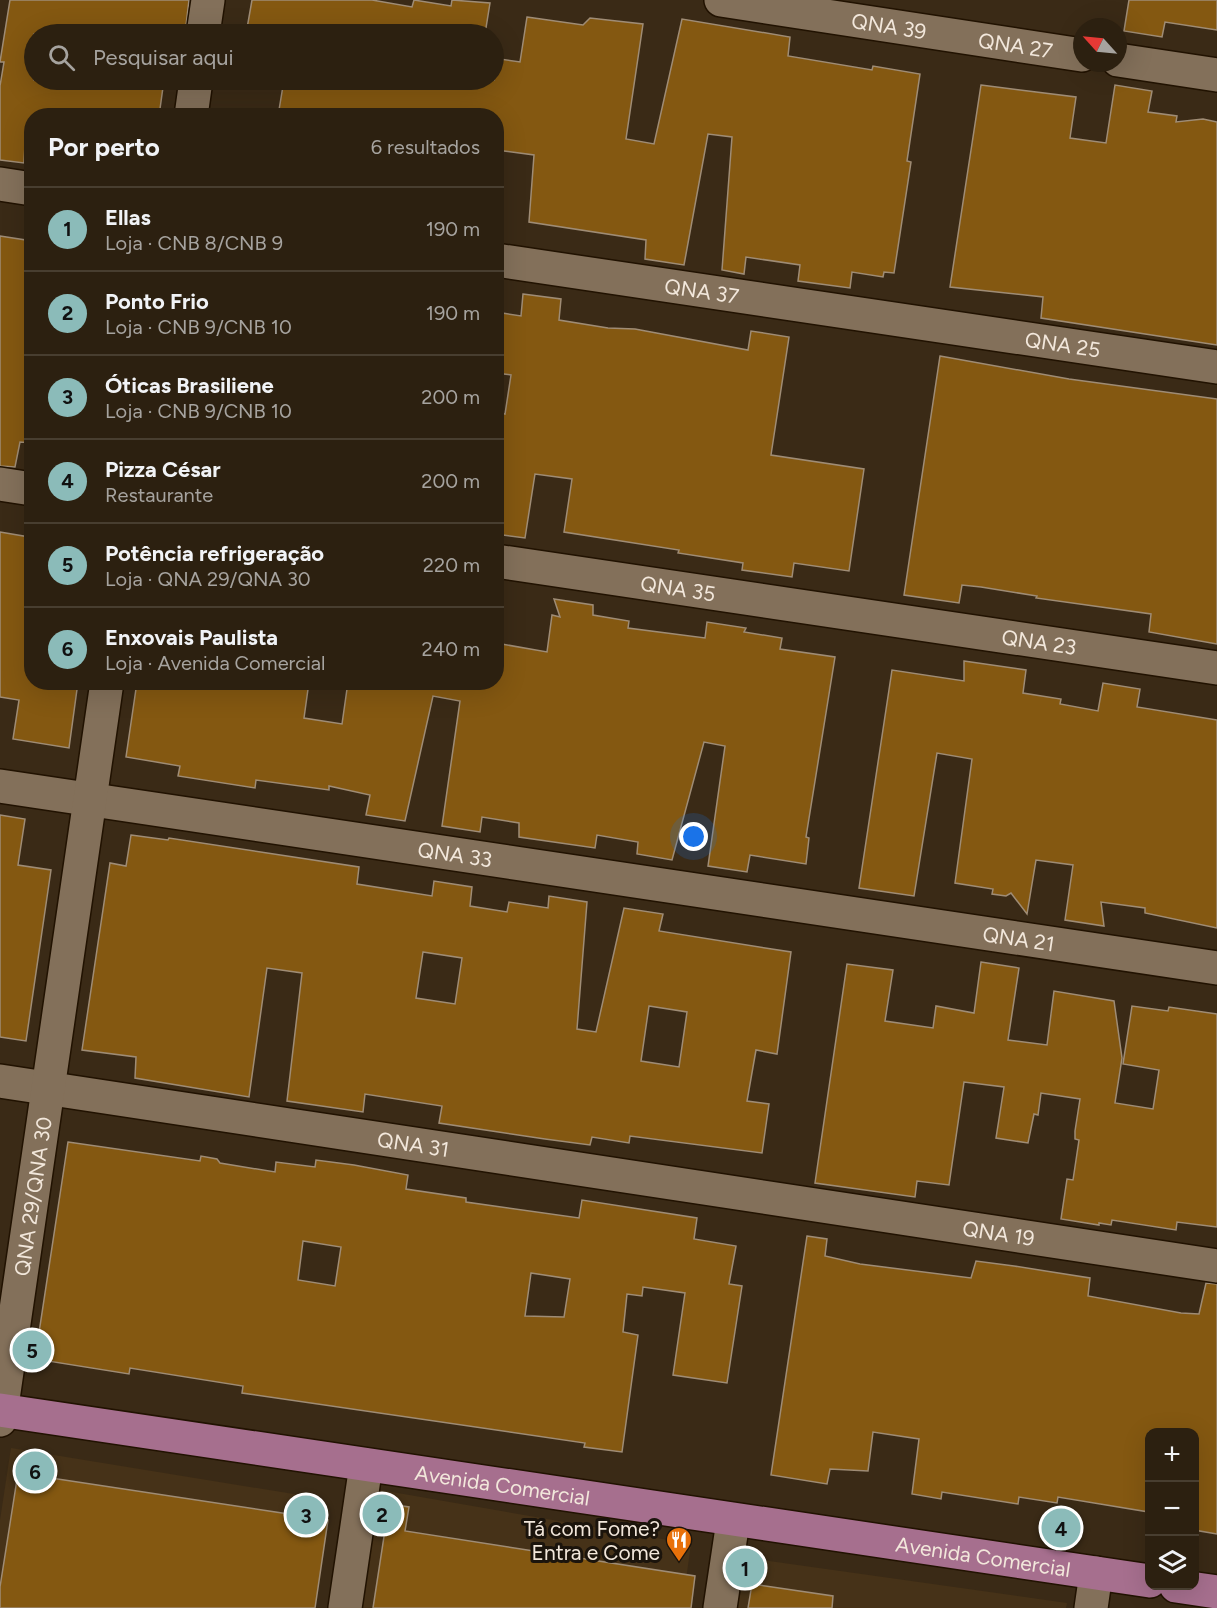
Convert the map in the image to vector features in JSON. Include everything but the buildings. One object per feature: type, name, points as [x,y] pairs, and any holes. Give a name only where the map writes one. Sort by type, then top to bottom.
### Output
[{"type":"main road","name":"Avenida Comercial","points":[[0,1414],[366,1465],[1145,1580]]},
{"type":"main road","points":[[1199,1589],[1217,1592]]},
{"type":"street","points":[[204,24],[208,0]]},
{"type":"street","name":"QNA 39","points":[[721,0],[949,36]]},
{"type":"street","name":"QNA 27","points":[[949,36],[1073,54]]},
{"type":"street","points":[[1127,61],[1217,75]]},
{"type":"street","points":[[192,108],[195,90]]},
{"type":"street","points":[[0,184],[24,188]]},
{"type":"street","name":"QNA 37","points":[[504,261],[907,322]]},
{"type":"street","name":"QNA 25","points":[[907,322],[1217,367]]},
{"type":"street","points":[[0,484],[24,488]]},
{"type":"street","name":"QNA 35","points":[[504,562],[859,616]]},
{"type":"street","name":"QNA 23","points":[[859,616],[1217,668]]},
{"type":"street","name":"QNA 29/QNA 30","points":[[0,1414],[106,690]]},
{"type":"street","name":"QNA 33","points":[[0,786],[821,909]]},
{"type":"street","name":"QNA 21","points":[[821,909],[1217,968]]},
{"type":"street","name":"QNA 31","points":[[0,1081],[779,1200]]},
{"type":"street","name":"QNA 19","points":[[779,1200],[1217,1266]]},
{"type":"street","points":[[345,1608],[366,1465]]},
{"type":"street","points":[[720,1608],[733,1521]]},
{"type":"street","points":[[1091,1608],[1096,1573]]},
{"type":"shaded area","points":[[11,1448],[318,1498],[302,1608],[0,1608],[0,1520]]},
{"type":"shaded area","points":[[369,1488],[691,1544],[682,1608],[352,1608]]},
{"type":"shaded area","points":[[734,1556],[1067,1603],[1066,1608],[727,1608]]},
{"type":"place","name":"Potência refrigeração","points":[[32,1350]]},
{"type":"place","name":"Enxovais Paulista","points":[[35,1471]]},
{"type":"place","name":"Ponto Frio","points":[[382,1514]]},
{"type":"place","name":"Óticas Brasiliene","points":[[306,1515]]},
{"type":"place","name":"Pizza César","points":[[1061,1528]]},
{"type":"place","name":"Tá com Fome? Entra e Come","points":[[679,1563]]},
{"type":"place","name":"Ellas","points":[[745,1568]]}]
